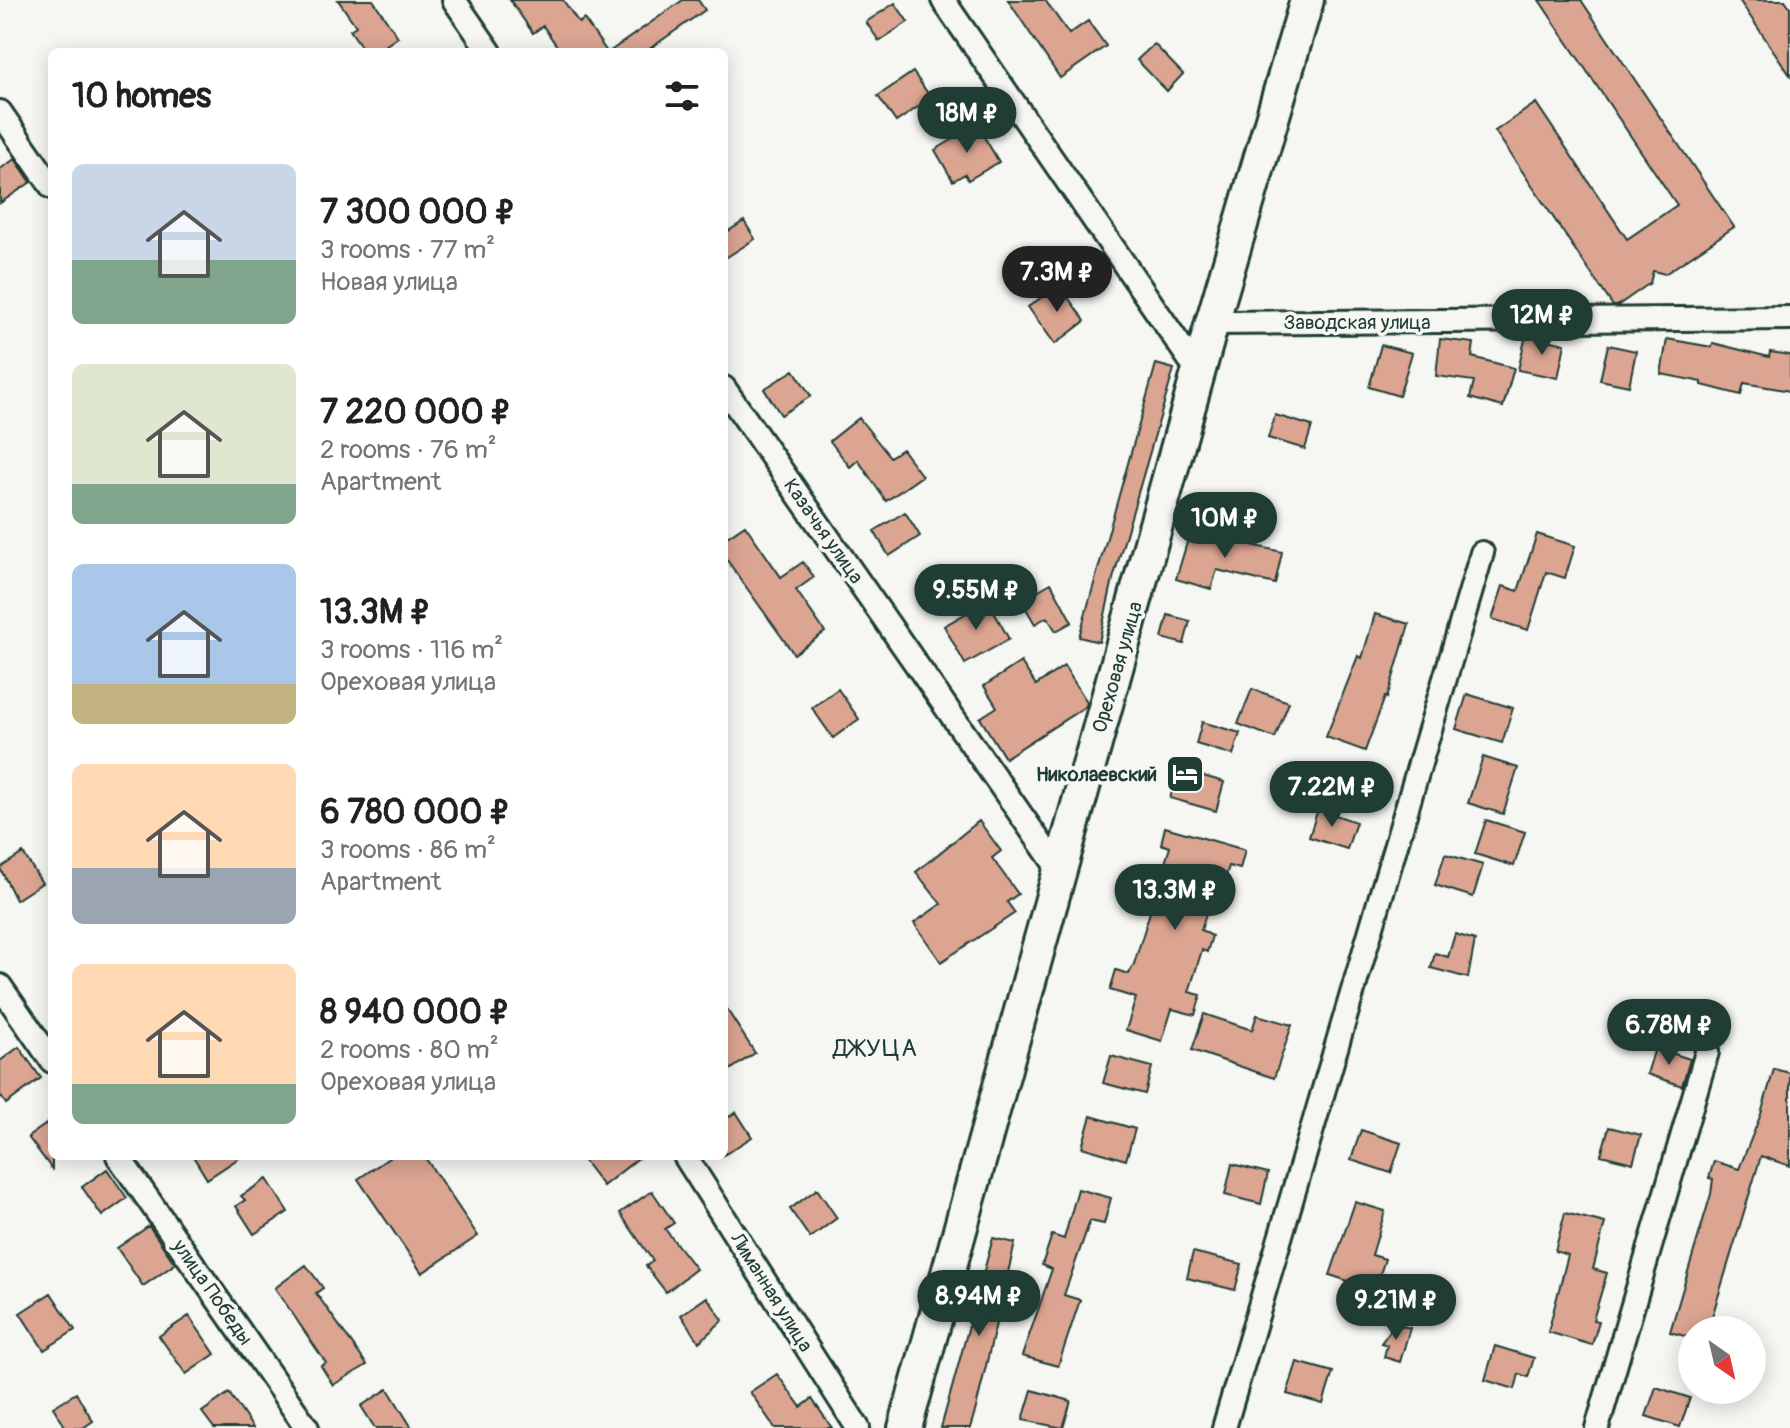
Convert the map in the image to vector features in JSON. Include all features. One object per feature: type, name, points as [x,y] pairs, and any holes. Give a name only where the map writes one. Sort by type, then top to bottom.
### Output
[{"type":"main road","name":"Ореховая улица","points":[[905,1428],[1212,323],[1307,0]]},
{"type":"street","points":[[454,0],[487,48]]},
{"type":"street","points":[[943,0],[1199,373]]},
{"type":"street","points":[[0,112],[48,181]]},
{"type":"street","name":"Заводская улица","points":[[1212,323],[1790,318]]},
{"type":"street","name":"Казачья улица","points":[[728,394],[1060,871]]},
{"type":"street","points":[[1224,1428],[1482,553]]},
{"type":"street","points":[[0,986],[48,1055]]},
{"type":"street","points":[[1597,1428],[1707,1052]]},
{"type":"street","name":"улица Победы","points":[[121,1160],[307,1428]]},
{"type":"street","name":"Лиманная улица","points":[[688,1160],[858,1428]]},
{"type":"building","points":[[338,0],[373,0],[398,37],[382,48],[362,48],[350,30],[356,26]]},
{"type":"building","points":[[510,0],[563,0],[579,23],[584,19],[604,48],[558,48],[543,26],[533,33]]},
{"type":"building","points":[[683,0],[698,0],[705,10],[651,48],[615,48]]},
{"type":"building","points":[[1008,0],[1045,0],[1069,34],[1088,21],[1106,46],[1060,78]]},
{"type":"building","points":[[1539,0],[1581,0],[1734,227],[1665,274],[1653,271],[1650,283],[1617,306],[1613,306],[1495,131],[1536,103],[1627,239],[1677,205]]},
{"type":"building","points":[[1739,0],[1785,0],[1790,7],[1790,75]]},
{"type":"building","points":[[895,3],[908,22],[879,41],[866,22]]},
{"type":"building","points":[[1154,44],[1183,74],[1167,91],[1137,60]]},
{"type":"building","points":[[913,72],[931,98],[896,122],[878,96]]},
{"type":"building","points":[[977,125],[999,162],[968,180],[965,174],[953,181],[935,150]]},
{"type":"building","points":[[15,159],[31,182],[0,203],[0,169]]},
{"type":"building","points":[[744,221],[755,239],[728,256],[728,231]]},
{"type":"building","points":[[1059,285],[1085,321],[1055,344],[1028,307]]},
{"type":"building","points":[[1526,335],[1565,344],[1558,378],[1518,370]]},
{"type":"building","points":[[1440,339],[1474,343],[1472,357],[1514,368],[1503,407],[1470,398],[1474,381],[1436,376]]},
{"type":"building","points":[[1667,339],[1712,347],[1713,343],[1769,357],[1770,352],[1790,355],[1790,391],[1744,383],[1741,395],[1702,385],[1702,382],[1661,374]]},
{"type":"building","points":[[1381,345],[1412,353],[1399,396],[1369,387]]},
{"type":"building","points":[[1608,345],[1636,351],[1629,386],[1600,380]]},
{"type":"building","points":[[1156,364],[1174,369],[1113,579],[1099,642],[1079,637]]},
{"type":"building","points":[[794,370],[811,396],[781,415],[764,389]]},
{"type":"building","points":[[1275,415],[1312,426],[1305,449],[1268,438]]},
{"type":"building","points":[[859,418],[890,457],[902,449],[922,476],[886,501],[858,460],[850,467],[830,441]]},
{"type":"building","points":[[905,512],[920,536],[889,556],[874,531]]},
{"type":"building","points":[[745,525],[781,577],[803,562],[814,577],[796,590],[825,632],[794,654],[728,562],[728,536]]},
{"type":"building","points":[[1192,526],[1227,539],[1282,552],[1275,584],[1217,570],[1211,589],[1176,579]]},
{"type":"building","points":[[1537,534],[1575,546],[1565,578],[1546,572],[1528,630],[1492,619],[1503,586],[1518,591]]},
{"type":"building","points":[[1051,583],[1072,622],[1056,631],[1047,617],[1035,624],[1021,600]]},
{"type":"building","points":[[988,601],[1009,639],[965,664],[944,626]]},
{"type":"building","points":[[1375,614],[1409,624],[1387,698],[1365,751],[1326,737],[1358,656],[1362,658]]},
{"type":"building","points":[[1168,615],[1190,621],[1184,644],[1162,638]]},
{"type":"building","points":[[1021,662],[1036,685],[1064,666],[1087,702],[1086,706],[1005,758],[980,718],[997,707],[984,686]]},
{"type":"building","points":[[838,689],[859,719],[833,738],[812,708]]},
{"type":"building","points":[[1252,689],[1289,702],[1275,738],[1238,724]]},
{"type":"building","points":[[1467,694],[1513,708],[1502,743],[1456,729]]},
{"type":"building","points":[[1202,722],[1240,733],[1233,755],[1196,744]]},
{"type":"building","points":[[1483,757],[1518,768],[1503,814],[1468,803]]},
{"type":"building","points":[[1179,769],[1224,782],[1216,811],[1170,798]]},
{"type":"building","points":[[1318,809],[1356,822],[1347,849],[1309,837]]},
{"type":"building","points":[[1486,820],[1525,832],[1514,866],[1475,854]]},
{"type":"building","points":[[979,821],[1001,851],[992,858],[1018,894],[1007,902],[1015,913],[941,962],[914,923],[941,904],[916,872]]},
{"type":"building","points":[[1165,827],[1245,850],[1240,869],[1229,866],[1225,879],[1218,876],[1201,930],[1212,936],[1207,952],[1202,950],[1189,992],[1201,995],[1195,1015],[1172,1009],[1162,1041],[1126,1030],[1136,998],[1110,990],[1116,970],[1129,974],[1134,964],[1170,847],[1161,844]]},
{"type":"building","points":[[23,853],[42,883],[16,900],[0,868]]},
{"type":"building","points":[[1445,854],[1483,865],[1473,897],[1435,885]]},
{"type":"building","points":[[1455,934],[1475,940],[1468,978],[1431,968],[1435,953],[1448,957]]},
{"type":"building","points":[[728,1011],[755,1053],[728,1071]]},
{"type":"building","points":[[1204,1014],[1252,1030],[1257,1015],[1292,1025],[1274,1078],[1192,1050]]},
{"type":"building","points":[[19,1047],[41,1078],[6,1104],[0,1095],[0,1061]]},
{"type":"building","points":[[1655,1048],[1690,1059],[1682,1086],[1647,1074]]},
{"type":"building","points":[[1111,1056],[1152,1067],[1145,1094],[1103,1083]]},
{"type":"building","points":[[1774,1069],[1790,1073],[1790,1166],[1761,1156],[1712,1316],[1678,1316],[1678,1334],[1670,1332],[1711,1194],[1713,1179],[1709,1178],[1714,1161],[1739,1169],[1761,1114]]},
{"type":"building","points":[[736,1112],[752,1137],[728,1152],[728,1117]]},
{"type":"building","points":[[1091,1116],[1135,1129],[1126,1160],[1082,1147]]},
{"type":"building","points":[[48,1123],[48,1160],[52,1160],[52,1169],[28,1137]]},
{"type":"building","points":[[1609,1127],[1641,1135],[1633,1163],[1601,1155]]},
{"type":"building","points":[[1361,1130],[1401,1143],[1391,1173],[1351,1160]]},
{"type":"building","points":[[195,1160],[236,1160],[207,1179]]},
{"type":"building","points":[[386,1160],[427,1160],[478,1236],[422,1273],[358,1179]]},
{"type":"building","points":[[583,1160],[636,1160],[603,1186]]},
{"type":"building","points":[[1232,1164],[1268,1173],[1261,1204],[1225,1195]]},
{"type":"building","points":[[107,1169],[127,1198],[102,1216],[82,1187]]},
{"type":"building","points":[[267,1179],[288,1212],[254,1234],[236,1206],[245,1200],[241,1196]]},
{"type":"building","points":[[817,1189],[837,1218],[810,1238],[790,1209]]},
{"type":"building","points":[[1078,1189],[1111,1198],[1104,1224],[1090,1221],[1064,1295],[1080,1300],[1058,1366],[1022,1356],[1052,1269],[1042,1265],[1052,1235],[1064,1239]]},
{"type":"building","points":[[652,1191],[674,1223],[665,1229],[696,1269],[666,1292],[646,1266],[653,1261],[620,1213]]},
{"type":"building","points":[[1355,1202],[1385,1211],[1372,1255],[1385,1259],[1375,1290],[1330,1275]]},
{"type":"building","points":[[1565,1213],[1605,1223],[1593,1269],[1607,1273],[1593,1320],[1599,1321],[1592,1345],[1548,1332],[1568,1255],[1555,1251]]},
{"type":"building","points":[[149,1226],[175,1264],[143,1286],[117,1248]]},
{"type":"building","points":[[993,1238],[1015,1243],[976,1408],[970,1428],[941,1428]]},
{"type":"building","points":[[1193,1252],[1242,1264],[1235,1290],[1187,1278]]},
{"type":"building","points":[[306,1265],[323,1288],[316,1293],[367,1365],[333,1385],[321,1366],[326,1363],[275,1288]]},
{"type":"building","points":[[51,1293],[75,1330],[44,1350],[20,1313]]},
{"type":"building","points":[[707,1297],[723,1320],[699,1342],[681,1315]]},
{"type":"building","points":[[189,1316],[215,1354],[186,1374],[159,1336]]},
{"type":"building","points":[[1395,1324],[1410,1328],[1400,1362],[1384,1357],[1387,1345],[1381,1343]]},
{"type":"building","points":[[1495,1346],[1534,1358],[1528,1377],[1519,1374],[1515,1389],[1485,1380]]},
{"type":"building","points":[[1297,1362],[1333,1372],[1323,1404],[1287,1394]]},
{"type":"building","points":[[777,1374],[801,1407],[812,1399],[832,1428],[775,1428],[750,1392]]},
{"type":"building","points":[[1656,1387],[1678,1394],[1678,1404],[1688,1404],[1680,1427],[1646,1416]]},
{"type":"building","points":[[388,1389],[412,1428],[375,1428],[361,1406]]},
{"type":"building","points":[[1032,1390],[1071,1401],[1063,1428],[1023,1420]]},
{"type":"building","points":[[76,1393],[93,1421],[83,1428],[66,1428],[53,1407]]},
{"type":"building","points":[[229,1393],[253,1428],[214,1428],[202,1412]]},
{"type":"place","name":"Николаевский","points":[[1185,774]]},
{"type":"district","name":"ДЖУЦА","points":[[876,1048]]}]
